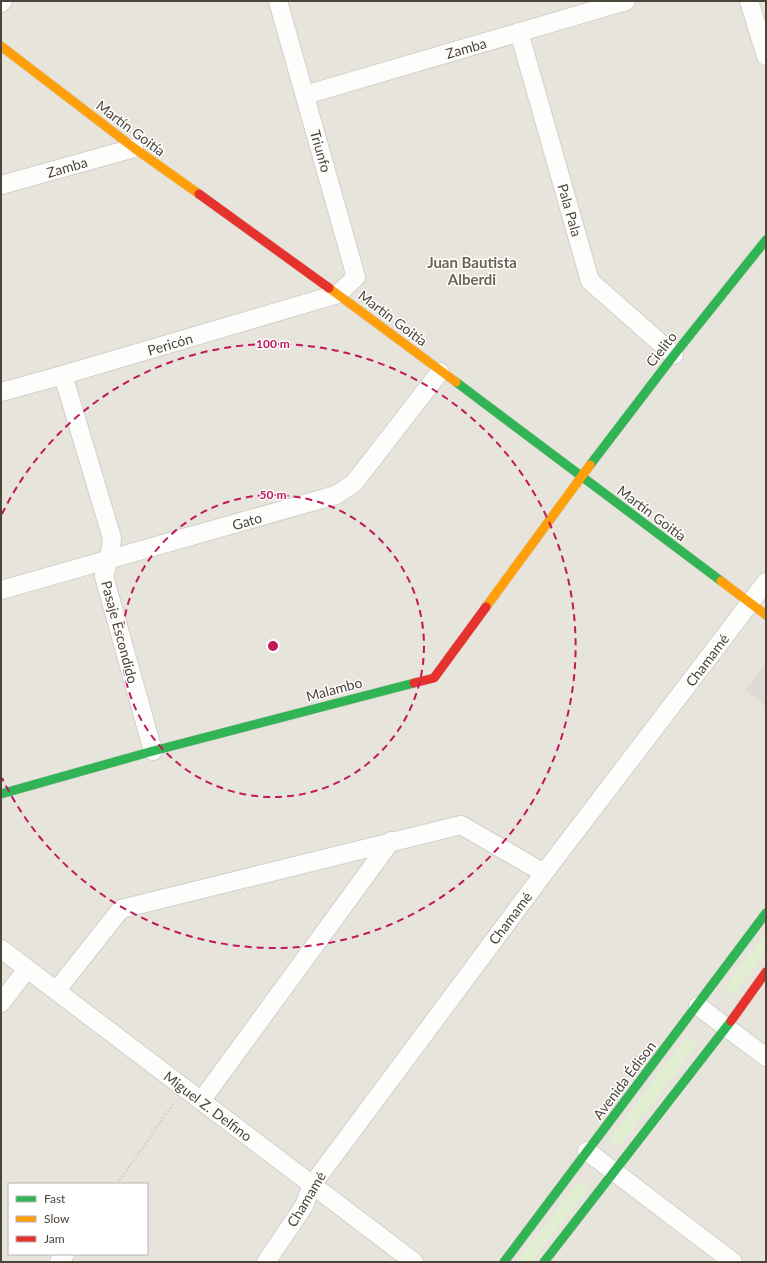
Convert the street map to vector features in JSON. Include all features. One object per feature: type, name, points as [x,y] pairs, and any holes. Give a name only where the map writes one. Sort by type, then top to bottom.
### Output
[{"type":"street","name":"Triunfo","points":[[278,1],[356,277],[338,294]]},
{"type":"street","name":"Zamba","points":[[305,95],[626,1]]},
{"type":"street","points":[[750,1],[766,56]]},
{"type":"street","name":"Pala Pala","points":[[518,32],[590,281],[674,355]]},
{"type":"street","name":"Martín Goitía","points":[[1,46],[134,148],[338,294],[766,615]]},
{"type":"street","name":"Zamba","points":[[1,185],[134,148]]},
{"type":"street","name":"Cielito","points":[[581,477],[674,355],[766,240]]},
{"type":"street","name":"Pericón","points":[[1,392],[338,294]]},
{"type":"street","name":"Gato","points":[[1,590],[336,495],[354,483],[440,372]]},
{"type":"street","name":"Pasaje Escondido","points":[[63,375],[112,538],[109,560],[104,576],[153,751]]},
{"type":"street","name":"Malambo","points":[[1,794],[153,751],[434,678],[581,477]]},
{"type":"street","name":"Chamamé","points":[[266,1262],[304,1206],[312,1185],[544,873],[766,582]]},
{"type":"street","points":[[56,991],[121,909],[391,841],[461,825],[544,873]]},
{"type":"street","points":[[201,1101],[391,841]]},
{"type":"street","name":"Avenida Édison","points":[[504,1262],[698,1006],[766,913]]},
{"type":"street","name":"Miguel Z. Delfino","points":[[1,949],[414,1262]]},
{"type":"street","points":[[1,1003],[27,969]]},
{"type":"street","points":[[544,1262],[726,1027],[766,972]]},
{"type":"street","points":[[698,1006],[766,1057]]},
{"type":"street","points":[[587,1151],[733,1262]]},
{"type":"path","points":[[118,1183],[184,1088]]},
{"type":"shaded area","points":[[1,1],[766,1],[766,1262],[1,1262]]},
{"type":"green space","points":[[766,932],[766,951],[733,996],[724,989]]},
{"type":"green space","points":[[687,1036],[697,1044],[619,1147],[609,1140]]},
{"type":"green space","points":[[580,1181],[589,1188],[531,1262],[516,1262]]},
{"type":"building","points":[[765,664],[766,665],[766,706],[745,690]]},
{"type":"traffic: fast","points":[[590,465],[674,355],[766,240]]},
{"type":"traffic: fast","points":[[456,382],[721,581]]},
{"type":"traffic: fast","points":[[1,794],[153,751],[414,683]]},
{"type":"traffic: fast","points":[[504,1262],[766,913]]},
{"type":"traffic: fast","points":[[544,1262],[731,1021]]},
{"type":"traffic: slow","points":[[1,46],[134,148],[199,194]]},
{"type":"traffic: slow","points":[[329,288],[456,382]]},
{"type":"traffic: slow","points":[[486,607],[590,465]]},
{"type":"traffic: slow","points":[[721,581],[766,615]]},
{"type":"traffic: jam","points":[[199,194],[329,288]]},
{"type":"traffic: jam","points":[[414,683],[434,678],[486,607]]},
{"type":"traffic: jam","points":[[731,1021],[766,972]]},
{"type":"district","name":"Juan Bautista Alberdi","points":[[472,270]]}]
